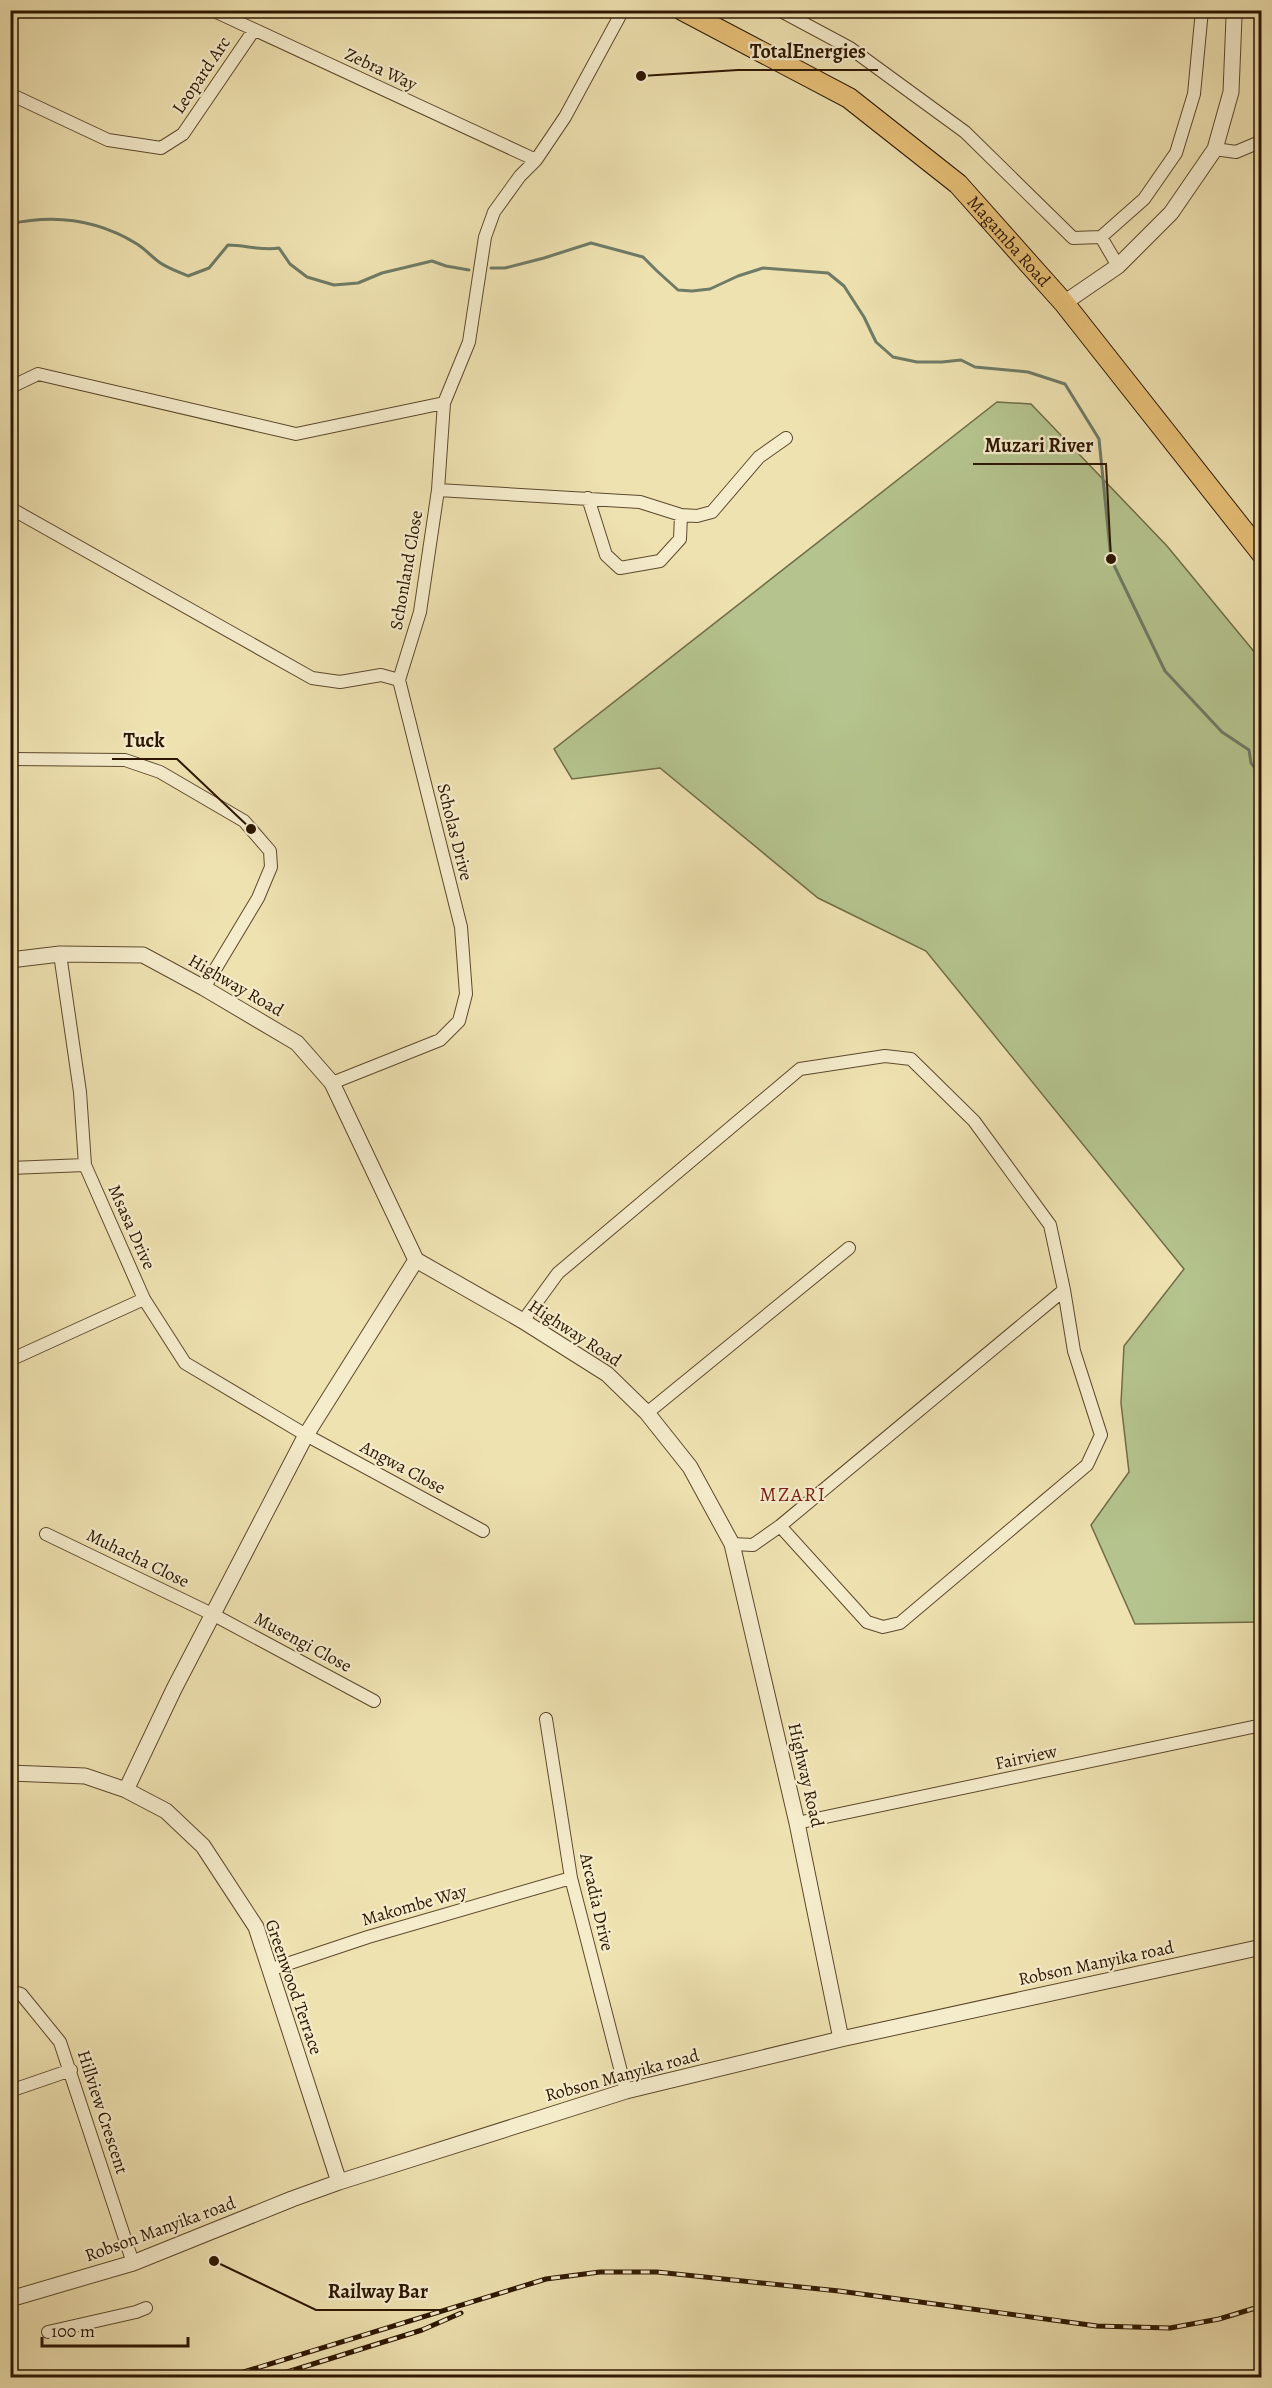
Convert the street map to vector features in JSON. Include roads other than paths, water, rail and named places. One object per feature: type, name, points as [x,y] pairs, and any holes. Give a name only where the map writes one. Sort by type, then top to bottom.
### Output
[{"type":"highway","name":"Magamba Road","points":[[682,10],[849,98],[958,184],[1064,303],[1262,554]]},
{"type":"street","name":"Zebra Way","points":[[212,10],[536,160]]},
{"type":"street","name":"Schonland Close","points":[[399,681],[420,612],[438,490],[444,403],[469,342],[485,237],[494,212],[520,176],[536,160],[565,117],[623,10]]},
{"type":"street","points":[[779,10],[850,48],[964,132],[1073,238],[1101,237],[1144,199],[1176,153],[1194,94],[1202,10]]},
{"type":"street","points":[[1064,303],[1118,266],[1171,213],[1215,149],[1231,92],[1234,18],[1231,10]]},
{"type":"street","name":"Leopard Arc","points":[[10,94],[108,140],[161,148],[183,134],[254,30]]},
{"type":"street","points":[[1215,149],[1236,152],[1262,141]]},
{"type":"street","points":[[1101,237],[1118,266]]},
{"type":"street","points":[[10,391],[14,386],[38,374],[296,434],[444,403]]},
{"type":"street","points":[[438,490],[640,502],[681,515],[697,516],[712,512],[759,458],[786,438]]},
{"type":"street","points":[[588,498],[606,555],[620,568],[660,561],[680,538],[681,515]]},
{"type":"street","points":[[10,508],[312,678],[340,682],[381,675],[399,681]]},
{"type":"street","name":"Scholas Drive","points":[[332,1083],[440,1040],[459,1021],[466,994],[461,927],[399,681]]},
{"type":"street","points":[[10,759],[125,760],[160,772],[244,821],[270,851],[271,867],[258,898],[204,988]]},
{"type":"street","name":"Highway Road","points":[[10,960],[60,954],[143,955],[297,1043],[332,1083],[416,1260],[523,1321],[607,1374],[647,1413],[690,1467],[732,1544],[797,1823],[841,2039]]},
{"type":"street","name":"Msasa Drive","points":[[60,954],[80,1092],[84,1165],[144,1299],[185,1363],[306,1435]]},
{"type":"street","points":[[523,1321],[558,1273],[800,1069],[885,1056],[911,1059],[974,1121],[1050,1225],[1074,1352],[1101,1435],[1087,1465],[900,1623],[883,1628],[867,1622],[780,1526]]},
{"type":"street","points":[[10,1168],[84,1165]]},
{"type":"street","points":[[647,1413],[849,1248]]},
{"type":"street","points":[[126,1790],[174,1689],[306,1435],[416,1260]]},
{"type":"street","points":[[732,1544],[753,1545],[780,1526],[1064,1290]]},
{"type":"street","points":[[10,1360],[144,1299]]},
{"type":"street","name":"Angwa Close","points":[[306,1435],[483,1531]]},
{"type":"street","name":"Muhacha Close","points":[[46,1534],[214,1615]]},
{"type":"street","name":"Musengi Close","points":[[214,1615],[374,1701]]},
{"type":"street","name":"Arcadia Drive","points":[[546,1719],[571,1878],[626,2091]]},
{"type":"street","name":"Fairview","points":[[797,1823],[1262,1725]]},
{"type":"street","name":"Greenwood Terrace","points":[[10,1773],[85,1776],[126,1790],[166,1811],[203,1846],[256,1927],[339,2182]]},
{"type":"street","name":"Makombe Way","points":[[269,1970],[368,1937],[571,1878]]},
{"type":"street","name":"Robson Manyika road","points":[[10,2299],[133,2263],[339,2182],[626,2091],[841,2039],[1262,1947]]},
{"type":"street","name":"Hillview Crescent","points":[[10,1991],[21,1994],[60,2042],[133,2263]]},
{"type":"street","points":[[10,2091],[71,2070]]},
{"type":"street","points":[[48,2332],[146,2308]]},
{"type":"waterway","points":[[10,224],[43,220],[92,224],[122,236],[140,246],[162,264],[188,276],[209,268],[228,245],[279,248],[290,264],[307,277],[334,285],[358,283],[382,273],[432,261],[469,270]]},
{"type":"waterway","points":[[491,268],[505,268],[591,243],[643,257],[678,290],[710,289],[763,268],[828,273],[844,286],[864,317],[876,342],[893,357],[917,362],[961,360],[975,367],[1028,372],[1065,384],[1099,439],[1111,559],[1165,671],[1222,732],[1249,750],[1251,763],[1262,777]]},
{"type":"railway","points":[[224,2378],[546,2279],[600,2272],[657,2272],[839,2291],[1097,2326],[1170,2328],[1219,2319],[1262,2306]]},
{"type":"railway","points":[[268,2378],[422,2330],[461,2313]]},
{"type":"place","name":"TotalEnergies","points":[[641,76]]},
{"type":"place","name":"Muzari River","points":[[1111,559]]},
{"type":"place","name":"Tuck","points":[[251,829]]},
{"type":"place","name":"Railway Bar","points":[[214,2261]]},
{"type":"district","name":"MZARI","points":[[793,1494]]}]
